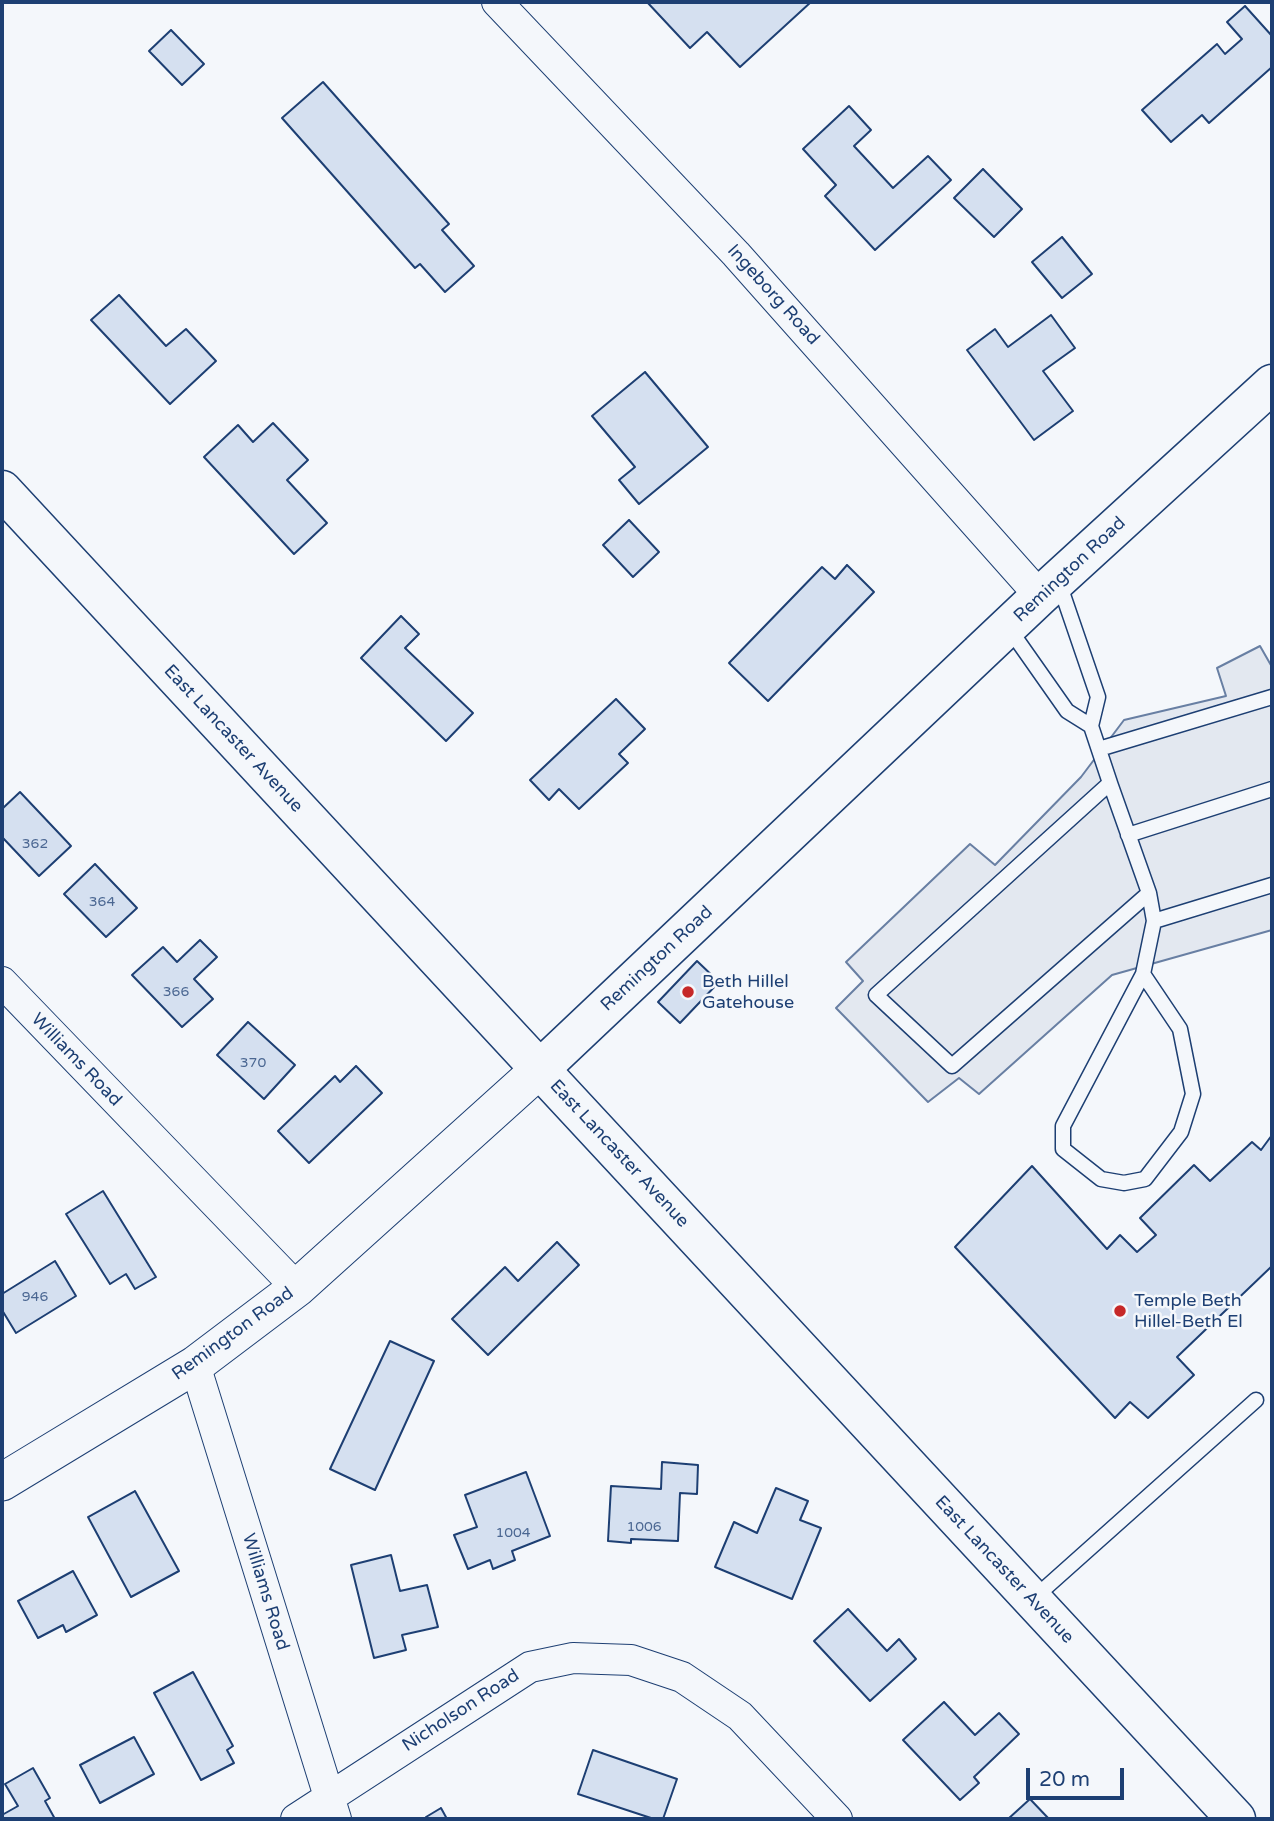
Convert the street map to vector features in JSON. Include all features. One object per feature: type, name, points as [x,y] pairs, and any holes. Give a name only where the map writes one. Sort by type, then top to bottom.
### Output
[{"type":"main road","name":"Remington Road","points":[[540,1069],[1049,588],[1272,384]]},
{"type":"main road","name":"East Lancaster Avenue","points":[[2,490],[1236,1819]]},
{"type":"street","name":"Ingeborg Road","points":[[497,2],[1049,588]]},
{"type":"street","name":"Williams Road","points":[[2,982],[297,1288]]},
{"type":"street","name":"Remington Road","points":[[2,1482],[195,1365],[297,1288],[540,1069]]},
{"type":"street","name":"Williams Road","points":[[195,1365],[332,1809]]},
{"type":"street","name":"Nicholson Road","points":[[296,1819],[332,1809],[530,1667],[573,1658],[631,1660],[682,1677],[740,1716],[837,1819]]},
{"type":"lane","points":[[1049,588],[1098,697],[1091,726],[1149,893],[1154,921],[1143,974],[1063,1126],[1063,1149],[1101,1179],[1124,1183],[1144,1179],[1152,1170],[1181,1132],[1193,1094],[1180,1029],[1143,974]]},
{"type":"lane","points":[[1008,627],[1067,711],[1091,726]]},
{"type":"lane","points":[[1099,749],[1272,697]]},
{"type":"lane","points":[[1110,783],[876,995],[952,1066],[1149,893]]},
{"type":"lane","points":[[1128,835],[1272,789]]},
{"type":"lane","points":[[1154,921],[1272,886]]},
{"type":"lane","points":[[1032,1600],[1256,1400]]},
{"type":"shaded area","points":[[1260,646],[1272,667],[1272,930],[1112,975],[979,1094],[959,1078],[928,1102],[836,1008],[863,981],[846,962],[970,844],[995,865],[1081,777],[1124,720],[1226,696],[1217,668]]},
{"type":"building","points":[[647,2],[811,2],[740,67],[707,32],[690,48]]},
{"type":"building","points":[[1245,6],[1272,36],[1272,67],[1209,123],[1202,115],[1171,142],[1142,110],[1217,44],[1225,54],[1242,39],[1227,22]]},
{"type":"building","points":[[171,30],[204,64],[182,85],[149,51]]},
{"type":"building","points":[[323,82],[449,224],[442,230],[474,266],[445,292],[420,264],[415,268],[282,118]]},
{"type":"building","points":[[849,106],[871,130],[854,146],[893,188],[928,156],[951,180],[875,250],[825,196],[836,185],[803,149]]},
{"type":"building","points":[[983,169],[1022,209],[994,237],[954,198]]},
{"type":"building","points":[[1062,237],[1092,274],[1062,298],[1032,262]]},
{"type":"building","points":[[119,295],[166,346],[186,329],[216,361],[170,404],[91,320]]},
{"type":"building","points":[[1051,315],[1075,348],[1043,371],[1073,411],[1034,440],[967,350],[995,329],[1008,347]]},
{"type":"building","points":[[645,372],[708,447],[639,504],[619,480],[635,467],[592,416]]},
{"type":"building","points":[[273,423],[308,460],[287,480],[327,523],[294,554],[204,457],[238,425],[253,442]]},
{"type":"building","points":[[629,520],[659,552],[633,577],[603,545]]},
{"type":"building","points":[[847,565],[874,592],[768,701],[729,663],[822,567],[835,579]]},
{"type":"building","points":[[401,616],[419,634],[405,648],[473,713],[446,741],[361,658]]},
{"type":"building","points":[[616,699],[645,729],[619,754],[628,763],[579,809],[559,789],[549,800],[530,780]]},
{"type":"building","points":[[20,792],[71,846],[39,876],[2,837],[2,809]]},
{"type":"building","points":[[95,864],[137,908],[106,937],[64,894]]},
{"type":"building","points":[[200,940],[217,957],[194,979],[213,999],[182,1027],[132,975],[163,947],[177,962]]},
{"type":"building","name":"Beth Hillel Gatehouse","points":[[697,961],[719,982],[680,1023],[658,1002]]},
{"type":"building","points":[[248,1022],[295,1065],[264,1099],[217,1055]]},
{"type":"building","points":[[356,1066],[382,1093],[309,1163],[278,1131],[335,1076],[340,1082]]},
{"type":"building","name":"Temple Beth Hillel-Beth El","points":[[1272,1135],[1272,1266],[1177,1357],[1194,1375],[1148,1418],[1130,1402],[1115,1418],[955,1247],[1032,1166],[1107,1249],[1120,1235],[1137,1252],[1156,1235],[1140,1218],[1194,1165],[1210,1181],[1252,1142],[1261,1150]]},
{"type":"building","points":[[103,1191],[156,1277],[135,1289],[126,1274],[110,1284],[66,1214]]},
{"type":"building","points":[[557,1242],[579,1265],[488,1355],[452,1319],[505,1267],[518,1281]]},
{"type":"building","points":[[55,1261],[76,1296],[16,1333],[2,1310],[2,1294]]},
{"type":"building","points":[[390,1341],[434,1361],[375,1490],[330,1469]]},
{"type":"building","points":[[662,1462],[698,1465],[697,1494],[680,1493],[678,1541],[608,1541],[611,1486],[661,1489]]},
{"type":"building","points":[[526,1472],[550,1536],[512,1551],[515,1560],[493,1569],[490,1560],[468,1569],[454,1535],[477,1527],[465,1495]]},
{"type":"building","points":[[776,1488],[808,1501],[800,1520],[821,1528],[792,1599],[715,1567],[734,1522],[757,1533]]},
{"type":"building","points":[[135,1491],[179,1571],[131,1597],[88,1517]]},
{"type":"building","points":[[391,1555],[400,1591],[427,1585],[438,1627],[402,1635],[406,1650],[374,1658],[351,1565]]},
{"type":"building","points":[[73,1571],[97,1615],[66,1632],[63,1625],[38,1638],[18,1601]]},
{"type":"building","points":[[848,1609],[887,1651],[899,1639],[916,1659],[870,1701],[814,1641]]},
{"type":"building","points":[[193,1672],[233,1746],[227,1750],[234,1763],[201,1780],[154,1693]]},
{"type":"building","points":[[944,1702],[975,1735],[999,1713],[1019,1734],[974,1777],[979,1783],[960,1800],[903,1740]]},
{"type":"building","points":[[134,1737],[154,1774],[100,1803],[80,1765]]},
{"type":"building","points":[[593,1750],[677,1779],[663,1819],[654,1819],[578,1794]]},
{"type":"building","points":[[33,1768],[50,1798],[45,1801],[55,1819],[2,1819],[2,1815],[18,1806],[5,1784]]},
{"type":"building","points":[[1030,1799],[1049,1819],[1008,1819]]},
{"type":"building","points":[[441,1808],[447,1819],[426,1817]]},
{"type":"place","name":"Beth Hillel Gatehouse","points":[[688,992]]},
{"type":"place","name":"Temple Beth Hillel-Beth El","points":[[1120,1311]]}]
